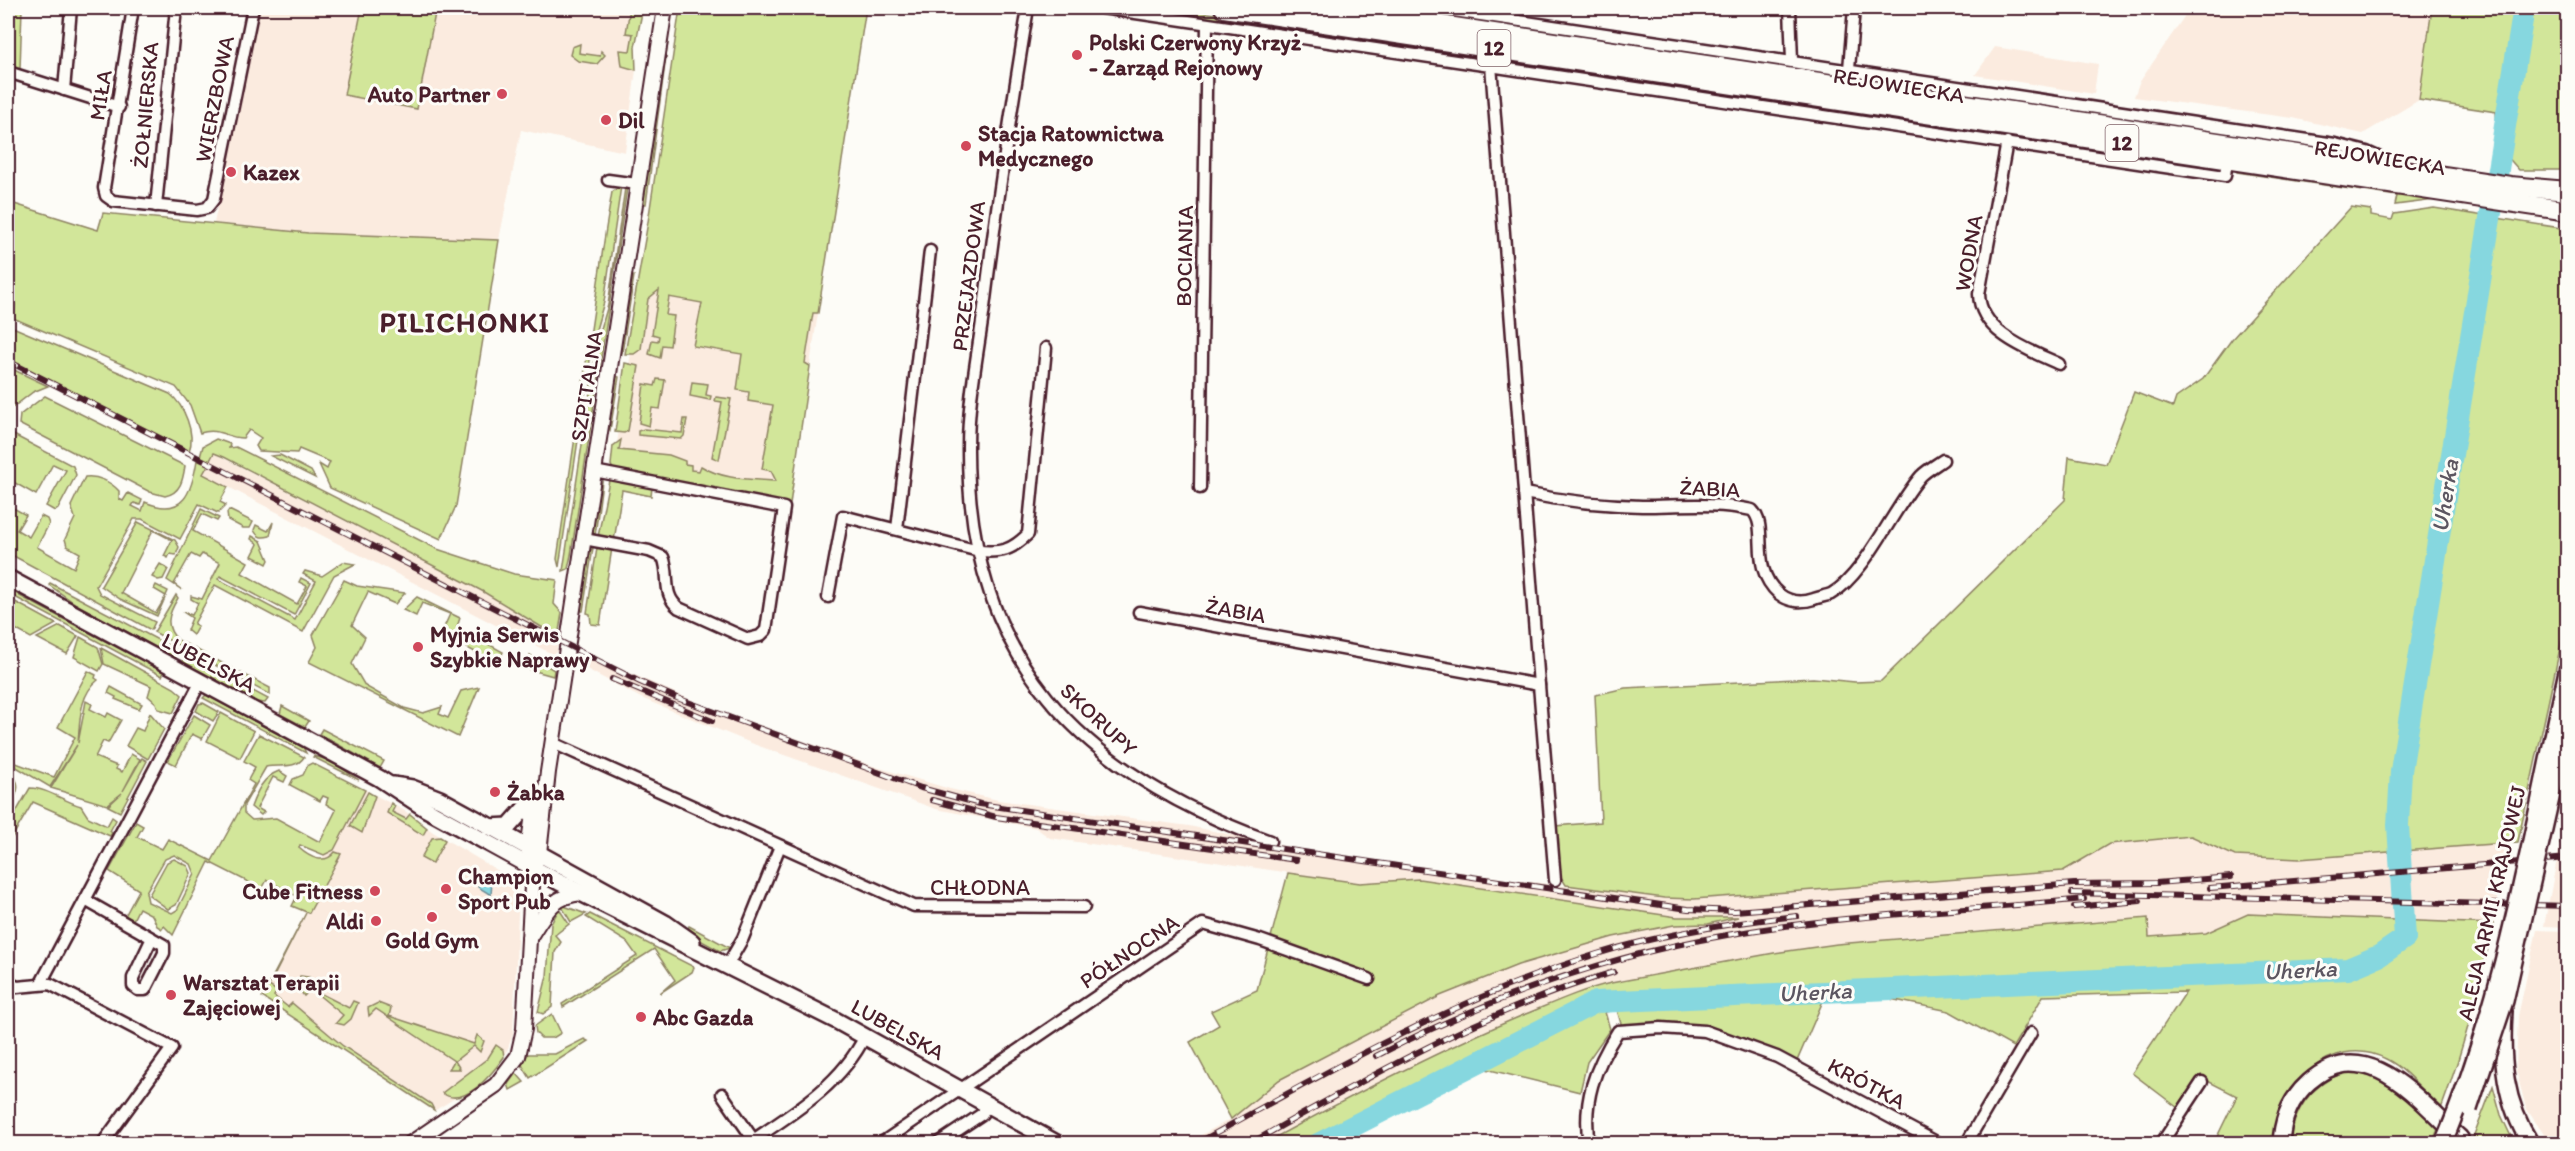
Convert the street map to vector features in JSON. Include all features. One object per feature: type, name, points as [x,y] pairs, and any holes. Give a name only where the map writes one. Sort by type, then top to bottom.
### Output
[{"type":"highway","name":"REJOWIECKA","points":[[1224,8],[2226,167],[2480,189]]},
{"type":"highway","name":"REJOWIECKA","points":[[1328,8],[2402,170],[2510,194],[2568,211]]},
{"type":"highway","name":"REJOWIECKA","points":[[2510,194],[2568,191]]},
{"type":"main road","name":"LUBELSKA","points":[[8,578],[390,784],[426,809],[533,856],[665,923],[714,957]]},
{"type":"main road","name":"ALEJA ARMII KRAJOWEJ","points":[[2443,1143],[2473,1067],[2492,1004],[2568,667]]},
{"type":"main road","name":"ALEJA ARMII KRAJOWEJ","points":[[2460,1142],[2505,1001],[2568,723]]},
{"type":"main road","name":"LUBELSKA","points":[[390,784],[412,788],[440,799],[533,856],[581,894],[672,940],[714,957],[866,1036],[1058,1143]]},
{"type":"main road","points":[[489,827],[509,826],[535,797]]},
{"type":"main road","points":[[2505,1001],[2502,1041],[2505,1080],[2515,1116],[2531,1143]]},
{"type":"main road","points":[[2281,1143],[2285,1117],[2302,1089],[2327,1070],[2349,1064],[2371,1066],[2391,1076],[2460,1142]]},
{"type":"street","points":[[64,90],[71,8]]},
{"type":"street","name":"MIŁA","points":[[133,8],[104,188],[106,196],[113,201],[156,206]]},
{"type":"street","name":"ŻOŁNIERSKA","points":[[156,206],[176,8]]},
{"type":"street","name":"WIERZBOWA","points":[[156,206],[197,210],[207,208],[214,199],[253,8]]},
{"type":"street","name":"SZPITALNA","points":[[533,856],[535,797],[558,745],[584,539],[665,8]]},
{"type":"street","name":"PRZEJAZDOWA","points":[[979,551],[969,472],[970,417],[1001,175],[1028,8]]},
{"type":"street","points":[[1102,8],[2007,142],[2226,167]]},
{"type":"street","points":[[1434,8],[2335,144],[2367,152],[2402,170]]},
{"type":"street","points":[[1790,8],[1792,61]]},
{"type":"street","points":[[1849,69],[1854,8]]},
{"type":"street","name":"BOCIANIA","points":[[1200,488],[1207,24]]},
{"type":"street","points":[[1491,65],[1556,880]]},
{"type":"street","points":[[8,72],[118,107]]},
{"type":"street","name":"WODNA","points":[[2007,142],[1978,294],[1979,307],[1998,331],[2014,343],[2060,364]]},
{"type":"street","points":[[608,180],[637,184]]},
{"type":"street","points":[[897,529],[930,251]]},
{"type":"street","points":[[828,597],[843,516],[979,551],[1001,553],[1015,547],[1028,534],[1046,348]]},
{"type":"street","name":"ŻABIA","points":[[1524,493],[1571,502],[1643,506],[1715,504],[1752,510],[1759,521],[1761,566],[1769,583],[1794,602],[1807,601],[1831,594],[1852,575],[1922,475],[1943,460]]},
{"type":"street","points":[[584,539],[649,551],[663,557],[667,567],[666,590],[671,602],[748,639],[754,639],[766,630],[784,508],[594,471]]},
{"type":"street","name":"SKORUPY","points":[[979,551],[987,591],[1022,664],[1044,695],[1070,722],[1107,756],[1150,787],[1185,806],[1270,841]]},
{"type":"street","name":"ŻABIA","points":[[1139,612],[1539,685]]},
{"type":"street","points":[[41,983],[200,683]]},
{"type":"street","name":"CHŁODNA","points":[[558,745],[914,906],[1084,907]]},
{"type":"street","name":"SZPITALNA","points":[[533,856],[548,772]]},
{"type":"street","points":[[728,964],[743,938],[780,846]]},
{"type":"street","points":[[410,1143],[488,1091],[514,1063],[524,1029],[533,856]]},
{"type":"street","points":[[528,940],[547,908],[560,898],[581,894]]},
{"type":"street","points":[[85,900],[152,938]]},
{"type":"street","name":"PÓŁNOCNA","points":[[962,1090],[977,1077],[1203,924],[1260,940],[1369,979]]},
{"type":"street","points":[[11,987],[50,984],[172,1048],[102,1143]]},
{"type":"street","name":"KRÓTKA","points":[[1590,1143],[1587,1125],[1588,1102],[1596,1070],[1618,1031],[1661,1028],[1705,1031],[1776,1057],[1940,1143]]},
{"type":"street","points":[[1966,1143],[2031,1033]]},
{"type":"street","points":[[722,1094],[750,1141],[805,1105],[833,1081],[859,1050],[866,1036]]},
{"type":"street","points":[[2161,1143],[2202,1082]]},
{"type":"street","points":[[880,1143],[962,1090]]},
{"type":"street","points":[[937,1143],[982,1114],[988,1104]]},
{"type":"shaded area","points":[[260,8],[362,8],[345,94],[417,109],[436,10],[451,12],[452,8],[630,8],[626,32],[633,34],[629,69],[636,70],[625,152],[521,130],[499,240],[308,233],[214,223]]},
{"type":"shaded area","points":[[684,8],[866,8],[789,498],[614,463]]},
{"type":"shaded area","points":[[2190,8],[2432,8],[2419,100],[2363,134],[2293,118],[2134,97],[2139,83]]},
{"type":"shaded area","points":[[1995,47],[2098,64],[2094,94],[1975,75]]},
{"type":"shaded area","points":[[214,453],[482,591],[558,637],[557,652],[552,654],[203,474]]},
{"type":"shaded area","points":[[584,653],[698,703],[873,766],[950,789],[998,800],[1189,826],[1299,849],[1514,880],[1664,898],[1694,899],[2063,871],[2109,844],[2191,836],[2235,856],[2299,859],[2510,842],[2493,924],[2248,914],[2206,933],[2149,937],[2148,918],[1907,937],[1774,953],[1592,987],[1484,1032],[1345,1099],[1263,1143],[1186,1143],[1231,1119],[1279,1080],[1441,996],[1518,965],[1613,937],[1674,925],[1708,924],[1734,918],[1677,917],[1419,879],[1360,883],[1050,838],[1036,828],[936,809],[756,745],[641,698],[581,666]]},
{"type":"shaded area","points":[[360,787],[405,811],[433,832],[502,873],[519,889],[513,1034],[508,1048],[496,1069],[483,1081],[434,1111],[262,997],[305,913],[296,908]]},
{"type":"shaded area","points":[[2560,844],[2567,844],[2567,927],[2544,926]]},
{"type":"shaded area","points":[[2537,930],[2567,931],[2567,1143],[2550,1143],[2545,1136],[2526,1108],[2516,1070],[2518,1016]]},
{"type":"green space","points":[[8,8],[22,8],[20,70],[8,69]]},
{"type":"green space","points":[[362,8],[436,8],[417,109],[344,95]]},
{"type":"green space","points":[[630,8],[643,8],[635,47],[636,70],[622,66],[620,50],[630,51],[633,34],[626,33]]},
{"type":"green space","points":[[680,8],[866,8],[818,313],[813,313],[805,363],[810,366],[790,504],[613,469],[611,465],[613,446],[621,440],[619,450],[669,455],[691,465],[691,470],[699,471],[701,466],[709,471],[728,476],[776,481],[771,471],[762,469],[773,405],[748,401],[749,392],[737,390],[742,354],[693,346],[702,303],[669,297],[666,315],[674,316],[670,346],[662,345],[660,358],[649,354],[652,340],[658,341],[659,336],[652,334],[659,290],[648,299],[641,349],[634,354],[625,354],[648,222]]},
{"type":"green space","points":[[1125,8],[1175,8],[1313,29],[1312,35]]},
{"type":"green space","points":[[1372,8],[1411,8],[1570,31],[1570,34],[1551,34]]},
{"type":"green space","points":[[2432,8],[2567,8],[2567,170],[2519,170],[2498,146],[2496,112],[2419,100]]},
{"type":"green space","points":[[1320,30],[1683,83],[1682,90],[1319,36]]},
{"type":"green space","points":[[668,42],[646,204],[644,204],[643,192]]},
{"type":"green space","points":[[580,44],[579,53],[600,56],[601,51],[605,55],[597,64],[578,61],[570,55],[572,47]]},
{"type":"green space","points":[[1703,52],[2330,146],[2361,157],[1702,58]]},
{"type":"green space","points":[[1777,103],[1811,103],[2215,165],[2217,168]]},
{"type":"green space","points":[[2235,169],[2478,204],[2477,207],[2435,200],[2395,205],[2397,196],[2237,172]]},
{"type":"green space","points":[[621,186],[604,302],[593,340],[559,567],[557,559],[606,228],[612,192]]},
{"type":"green space","points":[[625,188],[627,188],[571,555],[568,569],[563,571],[598,339],[608,305]]},
{"type":"green space","points":[[8,202],[98,230],[103,213],[308,233],[499,240],[456,506],[441,539],[330,488],[319,464],[327,469],[330,462],[299,449],[297,453],[259,451],[256,446],[261,438],[249,430],[243,438],[213,431],[200,433],[190,405],[176,387],[13,318],[15,305],[8,302]]},
{"type":"green space","points":[[2351,207],[2371,210],[2371,216],[2392,220],[2394,214],[2434,208],[2567,229],[2567,616],[2518,842],[2299,859],[2235,856],[2191,836],[2109,844],[2063,871],[1694,899],[1664,898],[1566,885],[1559,874],[1555,826],[1601,822],[1595,695],[1625,688],[1813,678],[1855,682],[1881,681],[2065,500],[2069,457],[2106,464],[2134,392],[2173,407],[2176,398],[2203,379],[2232,339]]},
{"type":"green space","points":[[634,276],[622,353],[620,348]]},
{"type":"green space","points":[[8,325],[170,394],[180,405],[190,428],[189,451],[8,359]]},
{"type":"green space","points":[[625,363],[639,366],[628,431],[624,433],[615,432]]},
{"type":"green space","points":[[8,367],[48,386],[33,392],[8,411]]},
{"type":"green space","points":[[615,376],[619,377],[610,430],[608,427]]},
{"type":"green space","points":[[657,379],[665,380],[660,409],[652,408],[649,426],[639,423],[644,384],[655,386]]},
{"type":"green space","points":[[692,382],[708,384],[706,395],[711,396],[710,400],[690,396]]},
{"type":"green space","points":[[45,396],[185,466],[178,489],[165,496],[150,492],[19,424],[20,415]]},
{"type":"green space","points":[[716,397],[731,399],[719,460],[712,457],[722,402],[715,401]]},
{"type":"green space","points":[[684,419],[687,419],[684,436],[681,439],[638,435],[638,431],[644,429],[682,433]]},
{"type":"green space","points":[[8,432],[73,466],[76,475],[55,511],[46,506],[66,470],[53,464],[36,495],[8,479]]},
{"type":"green space","points":[[216,439],[230,444],[229,448],[236,447],[437,549],[514,574],[557,580],[554,604],[562,613],[558,637],[482,591],[224,457],[214,453],[209,462],[200,457],[203,446]]},
{"type":"green space","points":[[280,455],[311,471],[315,478],[271,456]]},
{"type":"green space","points":[[197,460],[208,465],[203,474],[228,487],[220,502],[226,505],[218,513],[199,504],[180,539],[142,519],[134,519],[96,586],[100,594],[155,622],[151,630],[8,553],[8,505],[26,515],[17,530],[29,537],[41,516],[47,519],[49,524],[37,547],[74,568],[80,553],[67,546],[65,539],[75,518],[71,506],[85,477],[99,478],[108,482],[119,491],[119,499],[123,501],[128,493],[142,500],[140,505],[134,503],[132,506],[142,511],[145,502],[169,507],[184,499],[189,491]]},
{"type":"green space","points":[[609,480],[652,488],[651,496],[622,490],[614,541],[598,537]]},
{"type":"green space","points":[[602,482],[595,536],[592,530],[598,487]]},
{"type":"green space","points":[[201,509],[219,518],[217,521],[202,514],[193,531],[248,562],[242,573],[297,604],[307,586],[299,582],[301,578],[311,583],[294,615],[220,576],[218,579],[295,620],[316,581],[303,574],[305,571],[322,576],[343,562],[355,564],[334,575],[303,632],[215,585],[194,624],[198,626],[193,635],[187,630],[192,618],[183,612],[192,615],[198,603],[191,599],[191,596],[202,599],[220,563],[202,554],[199,558],[191,554],[174,584],[182,590],[167,580]]},
{"type":"green space","points":[[229,510],[253,522],[250,528],[243,528],[228,520]]},
{"type":"green space","points":[[138,522],[175,540],[179,547],[176,555],[170,554],[168,558],[164,556],[172,540],[153,530],[121,593],[156,613],[165,597],[157,616],[120,599],[101,586]]},
{"type":"green space","points":[[273,522],[270,536],[260,537],[254,530],[256,525],[268,531]]},
{"type":"green space","points":[[252,536],[261,541],[269,560],[267,564],[252,556],[258,544],[251,539]]},
{"type":"green space","points":[[593,548],[583,611],[580,611],[588,553]]},
{"type":"green space","points":[[597,548],[612,548],[600,625],[591,624],[590,614],[587,613]]},
{"type":"green space","points":[[160,564],[168,569],[163,579],[158,580],[152,577]]},
{"type":"green space","points":[[344,580],[357,586],[405,593],[395,604],[368,592],[352,625],[365,637],[352,664],[365,686],[404,708],[423,713],[442,707],[439,714],[448,718],[461,691],[479,687],[458,737],[309,662],[317,647],[313,635]]},
{"type":"green space","points":[[50,583],[179,651],[175,658],[76,604],[49,585]]},
{"type":"green space","points":[[156,585],[168,591],[166,596],[154,589]]},
{"type":"green space","points":[[8,588],[164,672],[162,676],[13,596],[8,593]]},
{"type":"green space","points":[[176,595],[178,598],[170,615],[169,625],[178,640],[270,688],[270,695],[154,632]]},
{"type":"green space","points":[[417,597],[460,618],[457,627],[503,652],[499,661],[490,660],[441,634],[450,614],[422,603],[416,616],[403,610]]},
{"type":"green space","points":[[8,598],[56,624],[31,638],[8,625]]},
{"type":"green space","points":[[60,626],[78,636],[67,654],[37,638]]},
{"type":"green space","points":[[80,637],[98,647],[103,664],[99,671],[74,657]]},
{"type":"green space","points":[[101,648],[174,688],[182,695],[173,713],[158,709],[156,703],[148,696],[151,686],[104,664]]},
{"type":"green space","points":[[186,655],[268,699],[265,703],[256,702],[182,662]]},
{"type":"green space","points":[[530,655],[554,670],[553,676],[528,669]]},
{"type":"green space","points":[[88,671],[96,675],[95,678],[98,680],[87,693],[84,701],[78,743],[86,701],[92,704],[90,709],[106,717],[108,713],[121,720],[108,743],[103,741],[95,757],[117,766],[116,769],[122,772],[131,754],[140,759],[123,791],[142,758],[147,761],[120,812],[108,806],[122,793],[107,805],[51,788],[77,745],[50,787],[8,762],[8,760],[54,777],[75,737],[58,727]]},
{"type":"green space","points":[[111,687],[142,704],[139,709],[115,699],[116,697],[108,693]]},
{"type":"green space","points":[[206,695],[303,747],[306,753],[203,698]]},
{"type":"green space","points":[[203,703],[219,712],[213,721],[196,711],[199,704]]},
{"type":"green space","points":[[282,706],[309,721],[305,727],[280,714]]},
{"type":"green space","points":[[150,713],[164,729],[148,759],[126,746],[136,728],[143,731]]},
{"type":"green space","points":[[221,713],[254,731],[240,758],[207,741]]},
{"type":"green space","points":[[194,715],[210,725],[202,739],[192,734],[176,765],[168,761]]},
{"type":"green space","points":[[322,729],[384,761],[380,768],[319,734]]},
{"type":"green space","points":[[259,734],[304,757],[296,764],[266,767],[244,805],[244,813],[252,820],[276,818],[320,842],[336,810],[326,804],[328,798],[323,796],[320,801],[290,785],[293,779],[303,775],[308,765],[312,763],[365,790],[334,850],[324,855],[300,845],[299,848],[303,852],[317,859],[327,858],[335,852],[341,854],[309,913],[292,906],[297,896],[267,880],[262,889],[209,862],[173,935],[164,926],[162,929],[157,926],[152,915],[139,908],[133,920],[125,916],[139,890],[109,871],[136,822],[143,826],[137,837],[162,849],[168,839],[212,861],[254,784],[248,780],[255,767],[244,761]],"holes":[[[174,855],[191,864],[195,874],[177,910],[172,913],[148,902],[146,892],[165,859]]]},
{"type":"green space","points":[[313,757],[331,761],[359,780]]},
{"type":"green space","points":[[279,771],[287,776],[284,782],[273,777],[257,808],[264,812],[261,815],[251,807],[253,801],[265,781]]},
{"type":"green space","points":[[8,772],[18,785],[9,810]]},
{"type":"green space","points":[[30,788],[43,790],[81,806],[88,817],[107,826],[112,817],[116,820],[110,831],[112,833],[110,836],[33,802],[8,844],[8,826]]},
{"type":"green space","points":[[368,792],[375,796],[362,833],[350,826]]},
{"type":"green space","points":[[391,803],[395,806],[392,812],[406,819],[410,814],[427,828],[423,835],[387,813]]},
{"type":"green space","points":[[2567,809],[2567,844],[2560,844]]},
{"type":"green space","points":[[440,837],[445,840],[432,864],[421,858],[432,838]]},
{"type":"green space","points":[[174,859],[188,866],[191,873],[176,905],[168,909],[149,895],[167,862]]},
{"type":"green space","points":[[1288,873],[1360,883],[1419,879],[1677,917],[1738,917],[1708,924],[1674,925],[1613,937],[1518,965],[1440,996],[1279,1080],[1231,1119],[1190,1042],[1219,1025],[1211,1011],[1257,990]]},
{"type":"green space","points":[[562,907],[586,914],[571,922]]},
{"type":"green space","points":[[559,909],[569,924],[555,935],[561,942],[555,952],[552,1007],[543,1014],[538,1012],[547,976],[551,924]]},
{"type":"green space","points":[[306,913],[269,986],[277,991],[274,996],[288,1007],[292,1003],[343,1046],[431,1104],[434,1110],[262,997]]},
{"type":"green space","points":[[590,914],[694,967],[692,972],[660,993],[675,980],[654,949],[563,1007],[562,1004],[637,956],[627,942],[586,917]]},
{"type":"green space","points":[[2248,914],[2493,924],[2471,1017],[2441,1109],[2394,1063],[2365,1052],[2345,1053],[2326,1059],[2309,1071],[2295,1086],[2276,1123],[2273,1143],[2214,1143],[2237,1096],[2200,1077],[2178,1108],[2132,1073],[2186,992],[2043,996],[2013,1047],[1949,1011],[1885,998],[1823,1001],[1797,1061],[1717,1031],[1622,1027],[1617,1010],[1605,1012],[1610,1029],[1587,1062],[1580,1092],[1486,1069],[1336,1143],[1263,1144],[1455,1045],[1588,989],[1611,983],[1774,953],[1837,944],[2148,918],[2149,937],[2206,933]]},
{"type":"green space","points":[[689,926],[730,948],[720,951],[687,933]]},
{"type":"green space","points":[[300,976],[309,977],[304,985],[349,1008],[353,1001],[358,1003],[351,1019],[344,1025],[336,1023],[343,1015],[311,989],[304,996],[299,989]]},
{"type":"green space","points":[[378,1003],[391,1008],[389,1016],[474,1044],[477,1035],[484,1041],[480,1052],[474,1046],[455,1061],[460,1069],[449,1069],[454,1061],[376,1009],[369,1016],[368,1008]]},
{"type":"green space","points":[[552,1014],[561,1033],[553,1038],[541,1038],[536,1033],[535,1026]]},
{"type":"green space","points":[[584,1039],[588,1041],[530,1078],[522,1065],[528,1054],[555,1054]]},
{"type":"green space","points":[[496,1045],[503,1050],[504,1057],[485,1080],[459,1097],[450,1097],[442,1093],[488,1058]]},
{"type":"green space","points":[[516,1073],[524,1082],[510,1090],[508,1084]]},
{"type":"green space","points":[[2342,1073],[2372,1077],[2407,1097],[2439,1127],[2432,1143],[2290,1144],[2295,1120],[2305,1100],[2321,1085]]},
{"type":"green space","points":[[2493,1086],[2501,1115],[2514,1143],[2472,1141]]},
{"type":"water","points":[[484,877],[492,881],[491,895],[478,887]]},
{"type":"waterway","name":"Uherka","points":[[1318,1144],[1596,1002],[2348,969],[2379,956],[2405,938],[2398,825],[2401,771],[2524,8]]},
{"type":"railway","points":[[8,361],[640,682],[677,698],[921,788],[980,804],[1688,909],[1735,911],[2074,884],[2156,883],[2231,877]]},
{"type":"railway","points":[[612,679],[712,721]]},
{"type":"railway","points":[[932,800],[996,817],[1296,860]]},
{"type":"railway","points":[[2210,888],[2568,858]]},
{"type":"railway","points":[[2072,893],[2568,906]]},
{"type":"railway","points":[[1376,1056],[1460,1016],[1547,982],[1636,955],[1682,944],[1816,922],[2084,899]]},
{"type":"railway","points":[[2074,907],[2140,901]]},
{"type":"railway","points":[[1196,1144],[1392,1038],[1442,1014],[1544,972],[1597,954],[1671,935],[1797,916]]},
{"type":"railway","points":[[1249,1144],[1382,1071],[1472,1026],[1566,988],[1614,972]]},
{"type":"place","name":"Polski Czerwony Krzyż - Zarząd Rejonowy","points":[[1077,55]]},
{"type":"place","name":"Auto Partner","points":[[502,94]]},
{"type":"place","name":"Dil","points":[[606,120]]},
{"type":"place","name":"Stacja Ratownictwa Medycznego","points":[[966,146]]},
{"type":"place","name":"Kazex","points":[[231,172]]},
{"type":"place","name":"Myjnia Serwis Szybkie Naprawy","points":[[418,647]]},
{"type":"place","name":"Żabka","points":[[495,792]]},
{"type":"place","name":"Champion Sport Pub","points":[[446,889]]},
{"type":"place","name":"Cube Fitness","points":[[375,891]]},
{"type":"place","name":"Gold Gym","points":[[432,917]]},
{"type":"place","name":"Aldi","points":[[376,921]]},
{"type":"place","name":"Warsztat Terapii Zajęciowej","points":[[171,995]]},
{"type":"place","name":"Abc Gazda","points":[[641,1017]]},
{"type":"district","name":"PILICHONKI","points":[[465,322]]}]
